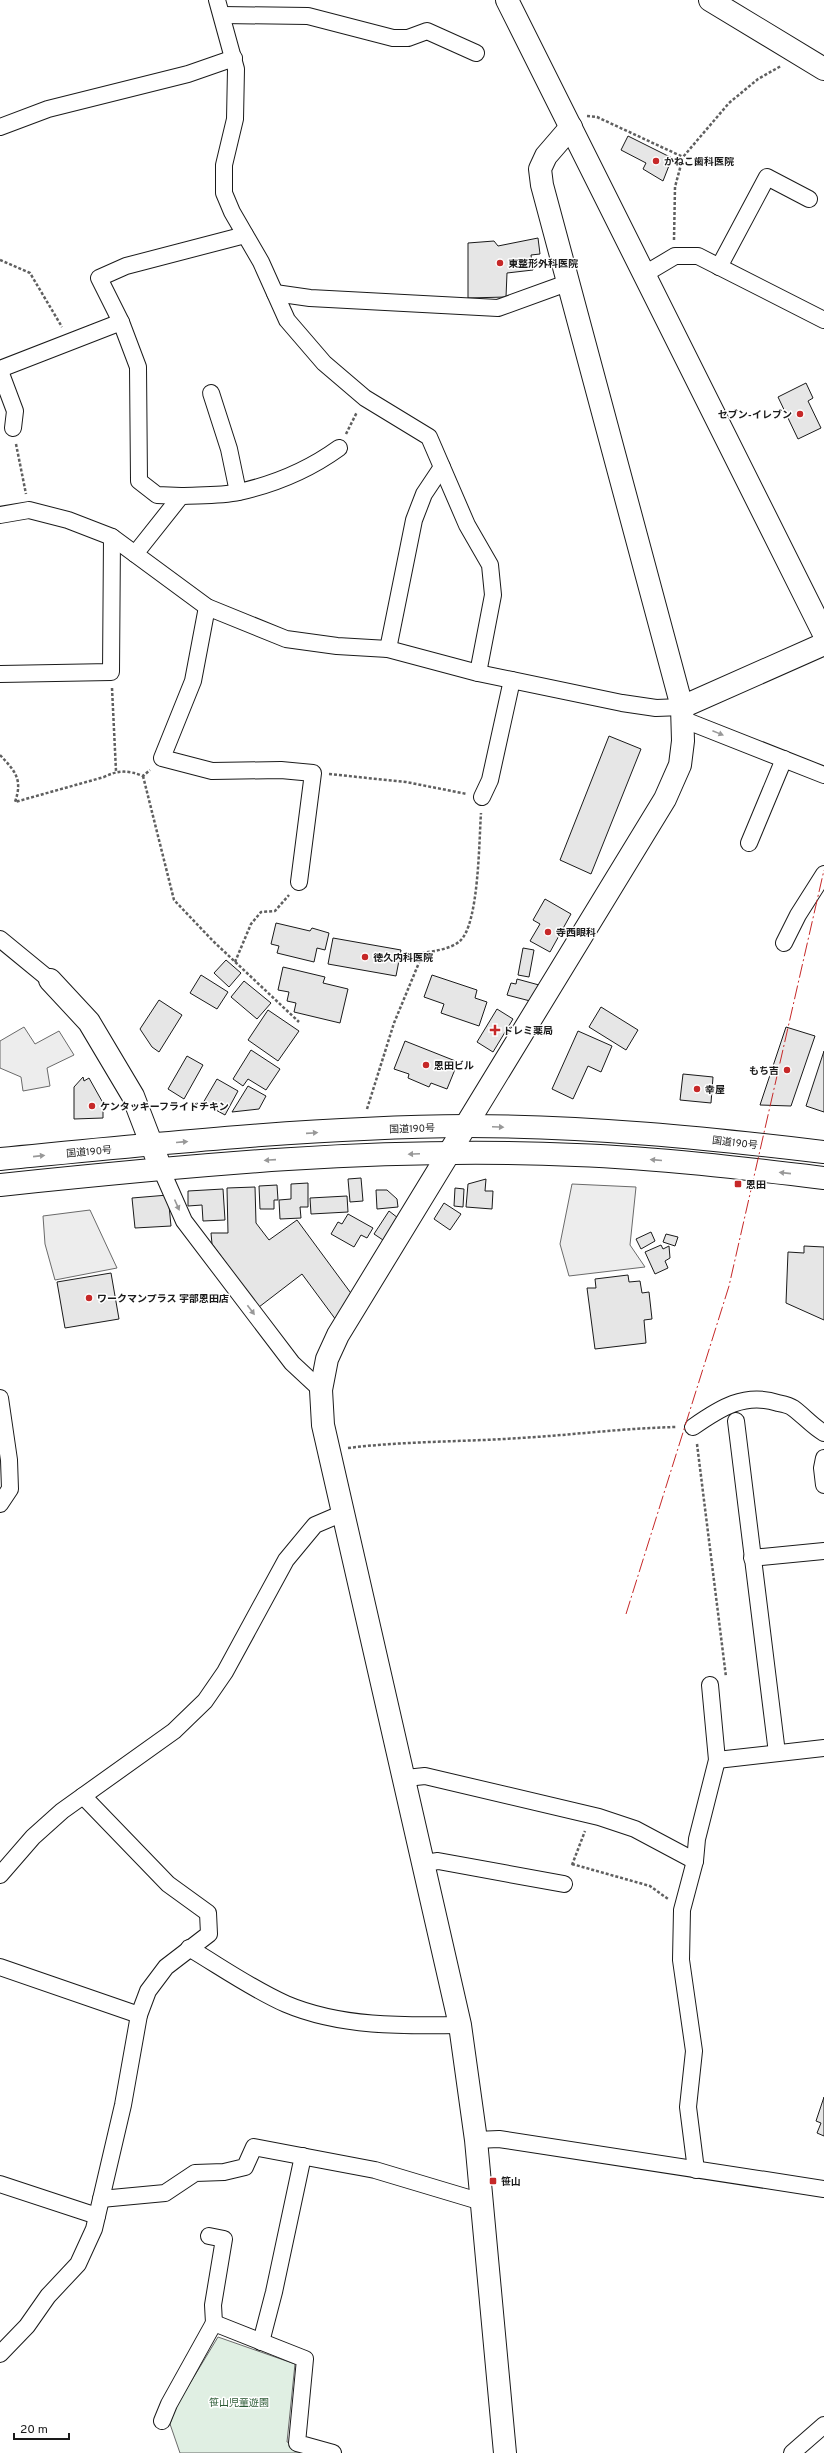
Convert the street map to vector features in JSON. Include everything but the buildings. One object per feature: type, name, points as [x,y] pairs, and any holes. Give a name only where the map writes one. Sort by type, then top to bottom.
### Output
[{"type":"main road","points":[[507,0],[579,122],[643,275],[824,634]]},
{"type":"main road","points":[[710,0],[824,69]]},
{"type":"main road","points":[[505,2453],[476,2140],[460,2025],[406,1778],[323,1425],[321,1390],[327,1359],[338,1335],[449,1153],[468,1126],[665,799],[680,765],[683,741],[682,713],[550,218],[540,169],[546,156],[579,122]]},
{"type":"main road","points":[[682,713],[824,644]]},
{"type":"main road","points":[[50,980],[93,1029],[133,1096],[161,1169]]},
{"type":"main road","name":"国道190号","points":[[0,1159],[152,1145],[347,1131],[468,1126],[694,1136],[824,1152]]},
{"type":"main road","points":[[0,1185],[161,1169],[276,1160],[449,1153],[583,1155],[654,1160],[824,1178]]},
{"type":"street","points":[[217,0],[236,69],[235,119],[224,165],[224,193],[232,212],[246,235],[276,293],[287,320],[324,364],[365,398],[430,437],[467,525],[490,566],[493,595],[478,673]]},
{"type":"street","points":[[222,15],[308,16],[393,38],[408,38],[427,32],[476,53]]},
{"type":"street","points":[[0,127],[48,109],[188,74],[234,58]]},
{"type":"street","points":[[719,267],[767,177],[809,199]]},
{"type":"street","points":[[246,235],[126,266],[99,278],[121,322],[138,367],[139,481],[157,495],[181,496],[238,492],[286,478],[326,457],[339,448]]},
{"type":"street","points":[[643,275],[675,256],[698,256],[824,320]]},
{"type":"street","points":[[276,293],[310,298],[498,308],[567,283]]},
{"type":"street","points":[[13,428],[15,411],[0,370],[121,322]]},
{"type":"street","points":[[211,393],[229,449],[238,492]]},
{"type":"street","points":[[388,649],[414,520],[424,494],[442,467]]},
{"type":"street","points":[[135,554],[181,496]]},
{"type":"street","points":[[0,515],[29,510],[68,520],[112,537],[207,607],[286,639],[337,646],[388,649],[478,673],[622,703],[682,713],[784,759],[824,775]]},
{"type":"street","points":[[0,674],[111,672],[112,537]]},
{"type":"street","points":[[207,607],[193,681],[162,758],[212,771],[281,770],[313,773],[299,882]]},
{"type":"street","points":[[482,797],[490,780],[512,680]]},
{"type":"street","points":[[748,843],[784,759]]},
{"type":"street","points":[[784,943],[798,915],[824,874]]},
{"type":"street","points":[[0,939],[50,980]]},
{"type":"street","points":[[161,1169],[184,1221],[292,1363],[321,1390]]},
{"type":"street","points":[[0,1398],[9,1460],[10,1489],[0,1504]]},
{"type":"street","points":[[693,1427],[714,1412],[742,1399],[766,1399],[792,1407],[812,1426],[824,1433]]},
{"type":"street","points":[[736,1421],[777,1754]]},
{"type":"street","points":[[824,1458],[822,1468],[824,1485]]},
{"type":"street","points":[[0,1875],[33,1837],[62,1811],[174,1730],[205,1702],[225,1672],[267,1590],[286,1560],[314,1525],[343,1512]]},
{"type":"street","points":[[752,1558],[824,1550]]},
{"type":"street","points":[[696,2170],[688,2107],[694,2051],[681,1960],[682,1910],[695,1861],[697,1839],[717,1760],[710,1685]]},
{"type":"street","points":[[717,1760],[824,1748]]},
{"type":"street","points":[[406,1778],[425,1776],[590,1816],[635,1829],[695,1861]]},
{"type":"street","points":[[0,2354],[27,2326],[48,2296],[78,2264],[97,2216],[122,2105],[139,2015],[148,1991],[166,1967],[188,1948],[200,1942],[210,1934],[208,1914],[168,1884],[83,1796]]},
{"type":"street","points":[[425,1863],[438,1861],[564,1884]]},
{"type":"street","points":[[188,1948],[257,1989],[288,2004],[321,2015],[372,2023],[410,2026],[460,2025]]},
{"type":"street","points":[[0,1967],[139,2015]]},
{"type":"street","points":[[476,2140],[499,2139],[824,2190]]},
{"type":"street","points":[[101,2199],[165,2193],[195,2174],[224,2172],[245,2167],[254,2147],[375,2170],[482,2202]]},
{"type":"street","points":[[261,2342],[274,2292],[303,2156]]},
{"type":"street","points":[[0,2184],[97,2216]]},
{"type":"street","points":[[162,2421],[169,2404],[214,2323],[213,2305],[224,2238],[209,2236]]},
{"type":"street","points":[[214,2323],[305,2360],[297,2443],[334,2453]]},
{"type":"street","points":[[792,2453],[824,2425]]},
{"type":"path","points":[[675,256],[673,228],[675,188],[684,157],[729,103],[758,79],[801,55]]},
{"type":"path","points":[[579,122],[597,117],[684,157]]},
{"type":"path","points":[[0,260],[30,273],[71,342]]},
{"type":"path","points":[[339,448],[365,398]]},
{"type":"path","points":[[13,428],[29,510]]},
{"type":"path","points":[[111,672],[116,771]]},
{"type":"path","points":[[0,755],[14,769],[20,788],[15,802],[104,777],[116,771],[130,771],[143,776]]},
{"type":"path","points":[[143,776],[162,758]]},
{"type":"path","points":[[313,773],[406,782],[482,797],[476,895],[466,934],[460,942],[453,946],[423,953],[394,1023],[366,1113]]},
{"type":"path","points":[[143,776],[174,900],[235,962],[299,1022]]},
{"type":"path","points":[[235,962],[251,924],[261,912],[275,911],[299,882]]},
{"type":"path","points":[[329,1450],[399,1442],[487,1440],[586,1434],[627,1428],[693,1427],[700,1462],[726,1680]]},
{"type":"path","points":[[564,1884],[590,1816]]},
{"type":"path","points":[[572,1864],[650,1886],[682,1910]]},
{"type":"green space","name":"笹山児童遊園","points":[[218,2337],[295,2364],[287,2442],[324,2453],[180,2453],[170,2424],[175,2408]]},
{"type":"shaded area","points":[[24,1027],[35,1044],[59,1031],[74,1055],[47,1068],[50,1086],[23,1091],[21,1077],[0,1068],[0,1041]]},
{"type":"shaded area","points":[[572,1184],[636,1187],[630,1245],[645,1267],[569,1276],[560,1244]]},
{"type":"shaded area","points":[[90,1210],[117,1268],[55,1280],[45,1244],[43,1216]]},
{"type":"power","points":[[626,1614],[729,1286],[824,870]]},
{"type":"place","name":"かねこ歯科医院","points":[[656,161]]},
{"type":"place","name":"東整形外科医院","points":[[500,263]]},
{"type":"place","name":"セブン-イレブン","points":[[800,414]]},
{"type":"place","name":"寺西眼科","points":[[548,932]]},
{"type":"place","name":"徳久内科医院","points":[[365,957]]},
{"type":"place","name":"ドレミ薬局","points":[[495,1030]]},
{"type":"place","name":"恩田ビル","points":[[426,1065]]},
{"type":"place","name":"もち吉","points":[[787,1070]]},
{"type":"place","name":"幸屋","points":[[697,1089]]},
{"type":"place","name":"ケンタッキーフライドチキン","points":[[92,1106]]},
{"type":"place","name":"恩田","points":[[738,1184]]},
{"type":"place","name":"ワークマンプラス 宇部恩田店","points":[[89,1298]]},
{"type":"place","name":"笹山","points":[[493,2181]]}]
